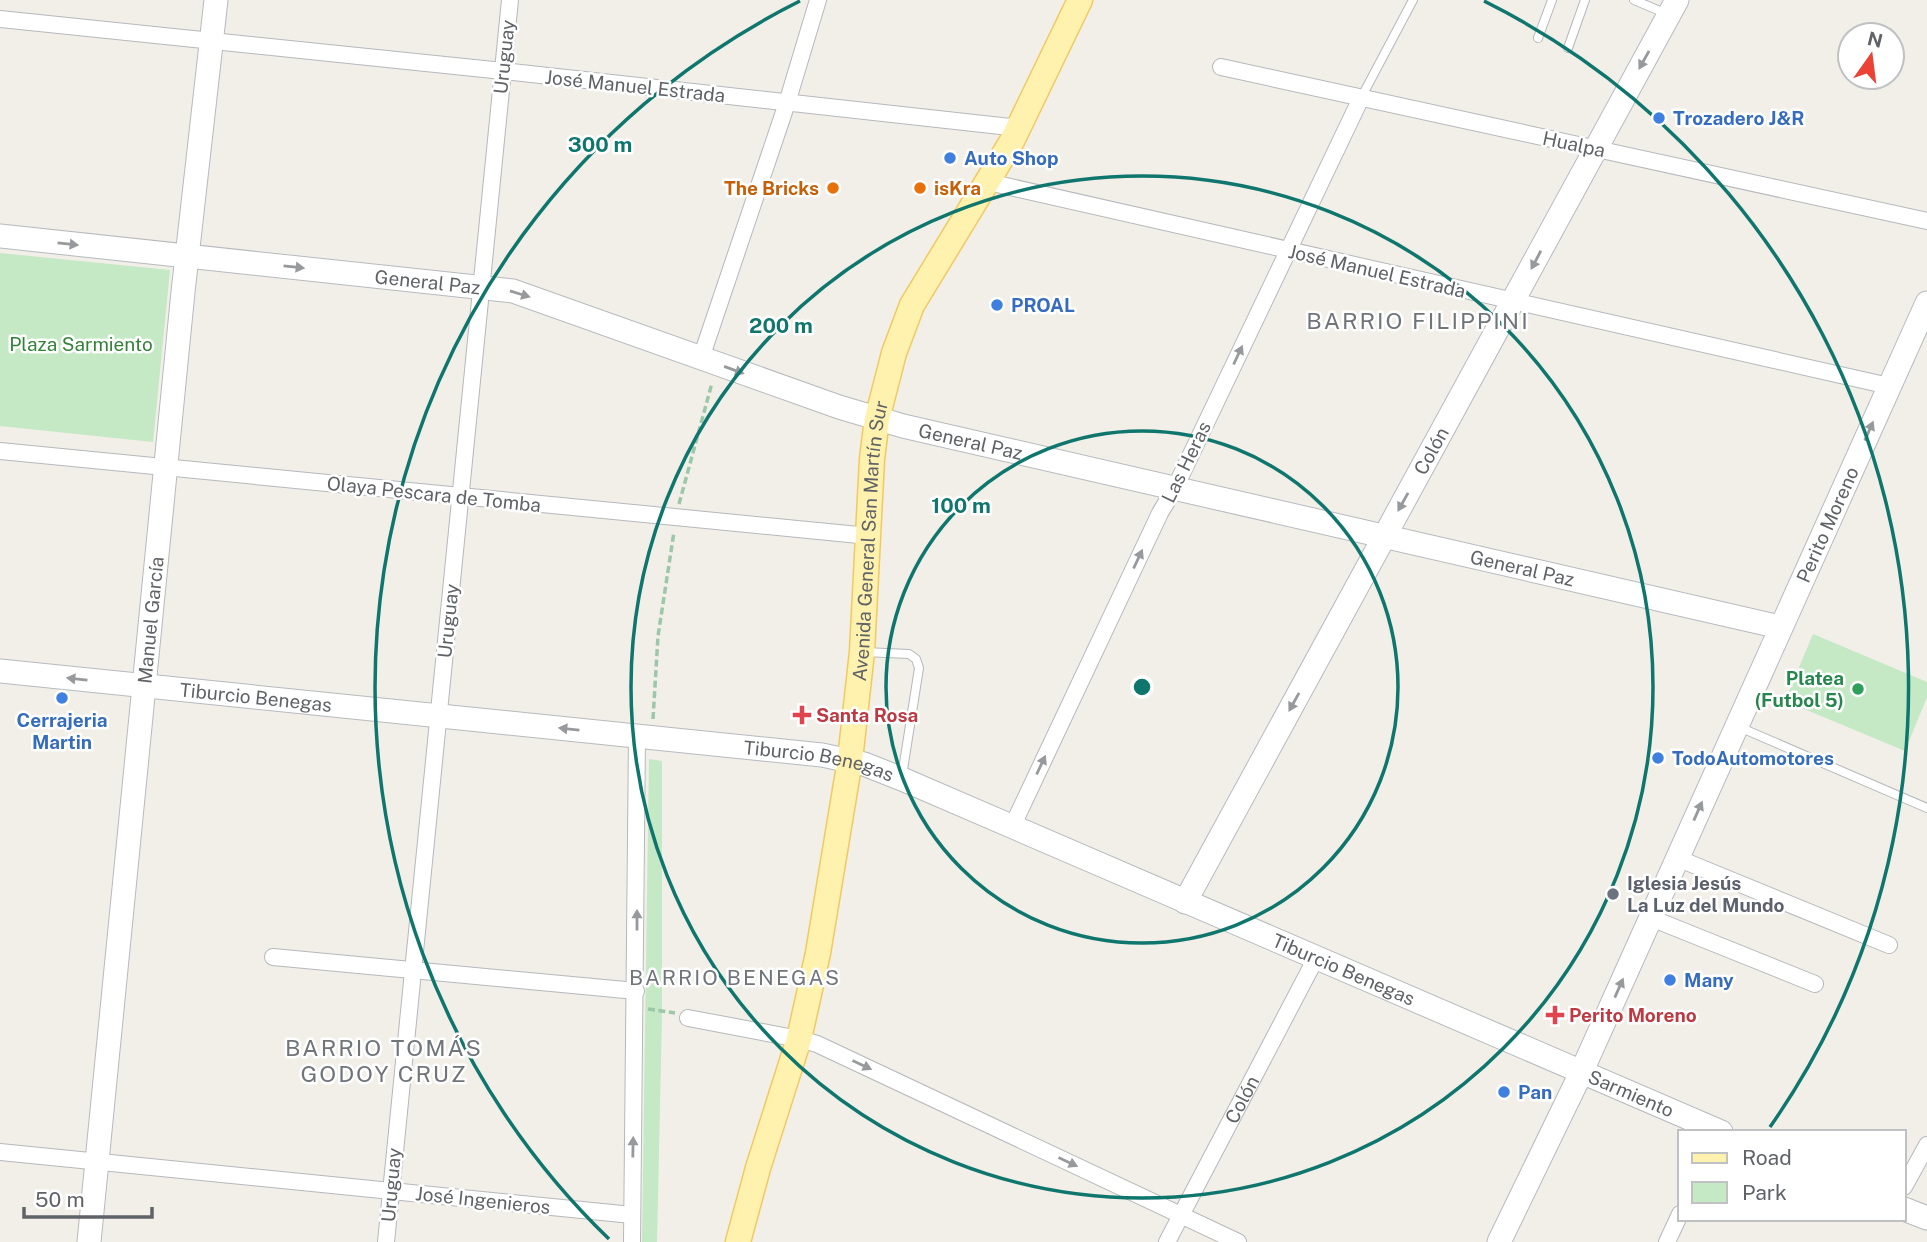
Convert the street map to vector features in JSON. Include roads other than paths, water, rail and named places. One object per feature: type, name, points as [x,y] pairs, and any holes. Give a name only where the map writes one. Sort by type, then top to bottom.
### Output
[{"type":"main road","name":"Avenida General San Martín Sur","points":[[738,1242],[758,1168],[799,1039],[831,881],[850,760],[862,652],[877,419],[894,353],[912,305],[1019,128],[1080,0]]},
{"type":"street","name":"Manuel García","points":[[89,1242],[186,256],[216,0]]},
{"type":"street","name":"Uruguay","points":[[386,1242],[510,0]]},
{"type":"street","points":[[701,358],[787,103],[818,0]]},
{"type":"street","name":"Colón","points":[[1185,902],[1673,7]]},
{"type":"street","name":"José Manuel Estrada","points":[[0,19],[1019,128]]},
{"type":"street","name":"Hualpa","points":[[1221,67],[1927,221]]},
{"type":"street","name":"Las Heras","points":[[1012,827],[1361,98]]},
{"type":"street","name":"José Manuel Estrada","points":[[988,183],[1889,386]]},
{"type":"street","name":"General Paz","points":[[0,236],[513,291],[877,419],[1780,627]]},
{"type":"street","name":"Perito Moreno","points":[[1499,1242],[1581,1073],[1926,308]]},
{"type":"street","name":"Olaya Pescara de Tomba","points":[[0,451],[869,536]]},
{"type":"street","name":"Tiburcio Benegas","points":[[0,671],[850,760],[902,779],[1581,1073]]},
{"type":"street","points":[[632,1242],[637,736]]},
{"type":"street","points":[[1677,858],[1889,945]]},
{"type":"street","points":[[1651,918],[1815,984]]},
{"type":"street","points":[[273,957],[636,991]]},
{"type":"street","name":"Colón","points":[[1167,1242],[1316,958]]},
{"type":"street","points":[[688,1018],[799,1039],[836,1052],[1238,1242]]},
{"type":"street","name":"Sarmiento","points":[[1581,1073],[1716,1130]]},
{"type":"street","points":[[1906,1183],[1927,1144]]},
{"type":"street","name":"José Ingenieros","points":[[0,1152],[632,1215]]},
{"type":"street","points":[[1906,1210],[1927,1218]]},
{"type":"street","points":[[1667,1242],[1678,1218]]},
{"type":"lane","points":[[1361,98],[1413,0]]},
{"type":"lane","points":[[1538,38],[1552,0]]},
{"type":"lane","points":[[1568,48],[1585,0]]},
{"type":"lane","points":[[1634,0],[1673,7]]},
{"type":"lane","points":[[862,652],[909,654],[916,659],[919,668],[902,779]]},
{"type":"lane","points":[[1736,725],[1927,808]]},
{"type":"place","name":"Trozadero J&R","points":[[1659,118]]},
{"type":"place","name":"Auto Shop","points":[[950,158]]},
{"type":"place","name":"The Bricks","points":[[833,188]]},
{"type":"place","name":"isKra","points":[[920,188]]},
{"type":"place","name":"PROAL","points":[[997,305]]},
{"type":"place","name":"Platea (Futbol 5)","points":[[1858,689]]},
{"type":"place","name":"Cerrajeria Martin","points":[[62,698]]},
{"type":"place","name":"Santa Rosa","points":[[802,715]]},
{"type":"place","name":"TodoAutomotores","points":[[1658,758]]},
{"type":"place","name":"Iglesia Jesús La Luz del Mundo","points":[[1613,894]]},
{"type":"place","name":"Many","points":[[1670,980]]},
{"type":"place","name":"Perito Moreno","points":[[1555,1015]]},
{"type":"place","name":"Pan","points":[[1504,1092]]},
{"type":"district","name":"BARRIO FILIPPINI","points":[[1418,320]]},
{"type":"district","name":"BARRIO BENEGAS","points":[[735,977]]},
{"type":"district","name":"BARRIO TOMÁS GODOY CRUZ","points":[[384,1060]]},
{"type":"park label","name":"Plaza Sarmiento","points":[[81,344]]}]
